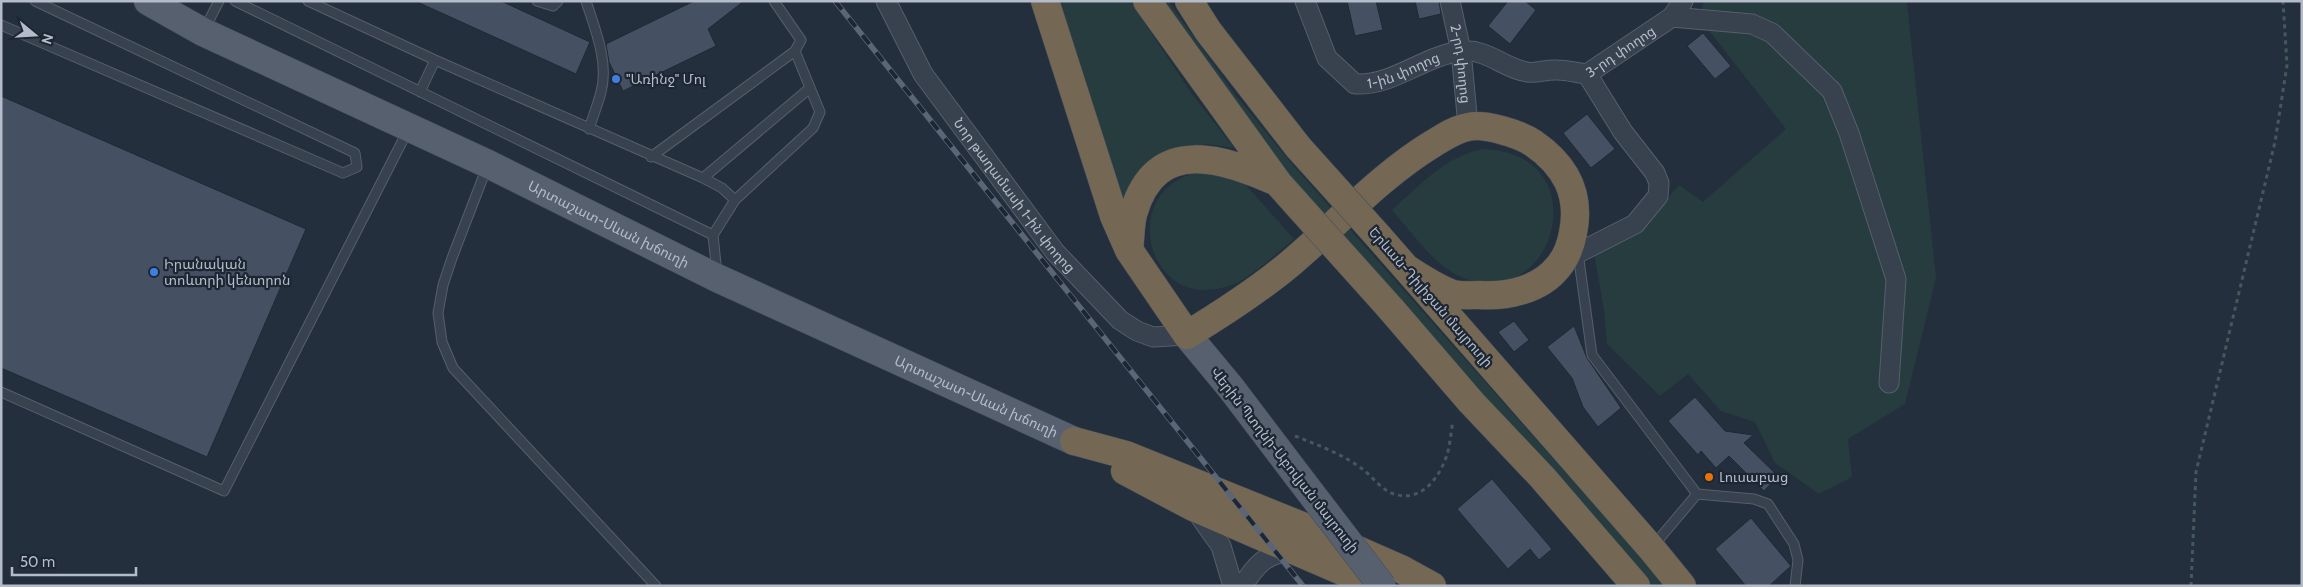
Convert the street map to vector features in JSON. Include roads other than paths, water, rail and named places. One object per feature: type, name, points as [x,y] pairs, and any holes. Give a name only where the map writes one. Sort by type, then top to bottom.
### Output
[{"type":"highway","points":[[1045,1],[1114,216],[1129,250],[1186,335],[1239,303],[1292,262],[1418,153],[1446,136],[1468,126],[1514,134],[1531,141],[1556,162],[1574,195],[1576,216],[1575,248],[1558,267],[1541,281],[1518,292],[1495,296],[1455,294],[1436,287],[1406,268]]},
{"type":"highway","points":[[1147,1],[1286,192],[1471,402],[1542,477],[1636,586]]},
{"type":"highway","name":"Երևան-Դիլիջան մայրուղի","points":[[1189,1],[1208,31],[1298,147],[1651,548],[1682,586]]},
{"type":"highway","points":[[1129,250],[1134,211],[1144,187],[1162,168],[1179,160],[1202,158],[1225,162],[1286,192]]},
{"type":"highway","points":[[1074,441],[1110,464],[1193,507],[1377,586]]},
{"type":"highway","points":[[1074,441],[1126,455],[1312,530],[1401,569],[1432,586]]},
{"type":"main road","name":"Արտաշատ-Սևան խճուղի","points":[[148,1],[203,32],[488,164],[717,278],[1074,441]]},
{"type":"main road","name":"Վերին Պտղնի-Աբովյան մայրուղի","points":[[1186,335],[1259,425],[1382,586]]},
{"type":"street","name":"Նոր թաղամասի 1-ին փողոց","points":[[886,1],[923,74],[1056,252],[1120,320],[1137,331],[1153,337],[1186,335]]},
{"type":"street","name":"1-ին փողոց","points":[[1305,1],[1326,58],[1354,84],[1370,85],[1385,81],[1425,61],[1461,52]]},
{"type":"street","name":"2-րդ փողոց","points":[[1450,1],[1461,52],[1468,126]]},
{"type":"street","name":"3-րդ փողոց","points":[[1461,52],[1477,51],[1527,72],[1557,70],[1587,74],[1672,17],[1683,1]]},
{"type":"street","points":[[1672,17],[1752,24],[1772,33],[1832,91],[1849,134],[1896,279],[1889,382]]},
{"type":"street","points":[[1575,248],[1635,224],[1658,196],[1659,183],[1655,173],[1623,132],[1587,74]]},
{"type":"street","points":[[1193,507],[1221,546],[1233,586]]},
{"type":"street","points":[[1242,586],[1264,559],[1272,554],[1292,550]]},
{"type":"lane","points":[[1,25],[343,173],[357,167],[355,153],[35,1]]},
{"type":"lane","points":[[203,32],[219,1]]},
{"type":"lane","points":[[235,1],[713,235]]},
{"type":"lane","points":[[308,1],[434,60],[651,157],[703,178],[722,188],[735,200]]},
{"type":"lane","points":[[537,1],[553,6],[558,1]]},
{"type":"lane","points":[[586,1],[599,44],[603,77],[601,91],[589,129]]},
{"type":"lane","points":[[651,157],[795,51],[801,40],[774,1]]},
{"type":"lane","points":[[717,278],[713,235],[735,200],[813,128],[820,112],[795,51]]},
{"type":"lane","points":[[420,92],[434,60]]},
{"type":"lane","points":[[703,178],[810,88]]},
{"type":"lane","points":[[1,392],[224,491],[409,128]]},
{"type":"lane","points":[[488,164],[443,285],[438,313],[442,342],[453,368],[656,586]]},
{"type":"lane","points":[[1575,248],[1592,355],[1698,494],[1754,499],[1768,504],[1794,544],[1798,560],[1795,586]]},
{"type":"lane","points":[[1651,548],[1698,494]]},
{"type":"railway","points":[[835,1],[1303,586]]},
{"type":"place","name":"\"Առինջ\" Մոլ","points":[[616,79]]},
{"type":"place","name":"Իրանական տոևտրի կենտրոն","points":[[154,272]]},
{"type":"place","name":"Լուսաբաց","points":[[1709,477]]}]
